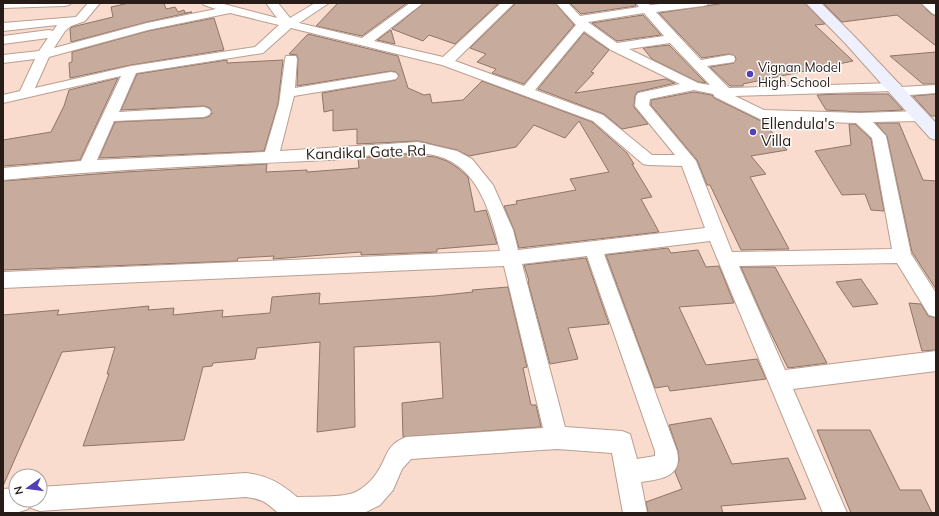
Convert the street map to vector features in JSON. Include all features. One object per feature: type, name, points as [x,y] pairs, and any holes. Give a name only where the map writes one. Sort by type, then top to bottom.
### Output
[{"type":"street","points":[[3,5],[65,3]]},
{"type":"street","points":[[26,93],[44,54],[58,33],[68,23],[80,20],[94,3]]},
{"type":"street","points":[[208,3],[231,10],[446,62],[598,118],[648,160],[688,161]]},
{"type":"street","points":[[272,3],[288,24]]},
{"type":"street","points":[[3,99],[131,70],[260,50],[288,24],[323,3]]},
{"type":"street","points":[[364,42],[417,3]]},
{"type":"street","points":[[446,62],[508,3]]},
{"type":"street","points":[[562,3],[580,23],[615,47],[694,86],[720,92],[936,89]]},
{"type":"street","points":[[526,92],[580,23],[645,6],[703,3]]},
{"type":"street","points":[[813,3],[850,40],[936,134]]},
{"type":"street","points":[[927,3],[936,11]]},
{"type":"street","points":[[645,6],[673,39],[699,64],[720,92],[762,115],[860,118],[920,116]]},
{"type":"street","points":[[3,59],[44,54],[147,27],[231,10]]},
{"type":"street","points":[[3,27],[80,20]]},
{"type":"street","points":[[3,40],[58,33]]},
{"type":"street","points":[[615,47],[673,39]]},
{"type":"street","points":[[271,156],[286,104],[291,59]]},
{"type":"street","points":[[699,64],[729,59]]},
{"type":"street","points":[[86,166],[131,70]]},
{"type":"street","points":[[287,93],[391,76]]},
{"type":"street","points":[[694,86],[643,96],[642,106],[688,161],[726,259],[835,513]]},
{"type":"street","points":[[109,117],[204,112]]},
{"type":"street","points":[[860,118],[879,136],[902,256],[936,309]]},
{"type":"street","name":"Kandikal Gate Rd","points":[[3,174],[86,166],[334,154],[418,147],[452,155],[466,163],[486,189],[504,230],[557,438]]},
{"type":"street","points":[[3,280],[510,258],[716,234]]},
{"type":"street","points":[[593,248],[666,451],[668,461],[661,467],[628,472]]},
{"type":"street","points":[[726,259],[902,256]]},
{"type":"street","points":[[778,380],[936,361]]},
{"type":"street","points":[[48,498],[246,485],[262,487],[275,494],[293,510],[353,506],[371,496],[385,482],[394,461],[406,448],[557,438],[622,442],[635,513]]},
{"type":"building","points":[[129,3],[164,3],[166,9],[175,7],[178,12],[184,10],[185,13],[192,12],[71,42],[70,29],[72,27],[113,17],[111,7]]},
{"type":"building","points":[[338,3],[407,3],[362,36],[316,26]]},
{"type":"building","points":[[424,3],[499,3],[455,44],[429,35],[423,41],[392,29]]},
{"type":"building","points":[[516,3],[555,3],[574,25],[524,84],[492,73],[496,69],[477,62],[486,54],[470,48]]},
{"type":"building","points":[[570,3],[635,3],[636,6],[581,14]]},
{"type":"building","points":[[725,3],[805,3],[825,24],[815,25],[853,61],[743,84],[743,86],[730,86],[710,67],[734,63],[736,59],[735,56],[729,54],[702,58],[659,13]]},
{"type":"building","points":[[823,3],[920,3],[931,14],[936,16],[936,46],[897,15],[842,22]]},
{"type":"building","points":[[643,15],[661,35],[617,41],[592,23]]},
{"type":"building","points":[[214,18],[224,50],[131,65],[70,78],[69,63],[72,62],[72,52],[148,31]]},
{"type":"building","points":[[391,30],[395,44],[377,40]]},
{"type":"building","points":[[584,33],[609,50],[591,72],[594,73],[575,93],[666,79],[675,83],[637,92],[634,107],[648,124],[622,129],[604,114],[538,89]]},
{"type":"building","points":[[308,34],[398,56],[408,88],[424,95],[430,94],[432,103],[463,100],[482,81],[592,122],[627,153],[634,164],[632,164],[652,197],[641,199],[659,232],[519,248],[514,230],[504,206],[517,204],[516,201],[576,190],[570,179],[609,172],[579,121],[565,138],[534,125],[516,147],[469,156],[457,150],[418,141],[357,144],[357,129],[333,131],[333,110],[324,112],[322,93],[396,80],[399,75],[396,72],[391,71],[297,86],[297,55],[289,54]]},
{"type":"building","points":[[669,45],[706,83],[698,82],[652,59],[643,48]]},
{"type":"building","points":[[936,52],[936,84],[923,84],[890,56]]},
{"type":"building","points":[[227,60],[227,63],[283,60],[278,104],[264,151],[99,158],[115,122],[204,118],[210,116],[212,113],[210,108],[204,106],[121,110],[137,74]]},
{"type":"building","points":[[118,78],[80,160],[3,166],[3,140],[51,132],[64,106],[69,90]]},
{"type":"building","points":[[694,92],[712,95],[714,98],[766,122],[763,122],[787,150],[751,156],[766,174],[750,177],[789,249],[741,250],[710,185],[707,185],[697,160],[651,105],[651,100]]},
{"type":"building","points":[[888,94],[903,110],[860,112],[826,110],[817,95]]},
{"type":"building","points":[[936,94],[936,116],[931,116],[913,96]]},
{"type":"building","points":[[876,123],[899,123],[923,180],[936,181],[936,289],[912,252],[887,136]]},
{"type":"building","points":[[849,124],[855,124],[871,139],[884,211],[871,210],[865,194],[842,195],[815,151],[851,145]]},
{"type":"building","points":[[406,154],[435,157],[447,161],[468,177],[475,212],[486,210],[497,244],[437,249],[437,252],[361,255],[361,252],[273,259],[274,256],[238,258],[237,261],[3,270],[3,181],[267,164],[266,172],[307,170],[307,172],[359,168],[358,158]]},
{"type":"building","points":[[668,248],[671,253],[698,250],[706,267],[719,266],[734,303],[679,307],[706,365],[757,359],[766,379],[670,391],[668,386],[655,388],[606,255]]},
{"type":"building","points":[[586,258],[609,324],[568,328],[578,359],[550,364],[524,265]]},
{"type":"building","points":[[741,267],[775,267],[827,363],[788,368]]},
{"type":"building","points":[[861,279],[878,304],[853,307],[836,282]]},
{"type":"building","points":[[508,287],[527,367],[523,368],[531,405],[536,405],[541,427],[403,437],[402,403],[443,398],[440,342],[354,347],[355,427],[317,432],[320,342],[257,348],[255,359],[213,363],[212,366],[203,367],[184,440],[83,446],[109,374],[107,374],[115,347],[62,352],[11,468],[8,468],[8,475],[3,486],[3,315],[59,310],[57,315],[149,306],[148,310],[174,308],[173,315],[223,310],[222,317],[270,313],[272,297],[320,293],[319,304],[435,296],[473,292],[472,290]]},
{"type":"building","points":[[909,303],[921,304],[928,316],[936,318],[936,350],[922,351]]},
{"type":"building","points":[[711,418],[732,464],[788,458],[806,499],[721,506],[723,513],[648,513],[646,502],[682,489],[675,472],[679,460],[678,451],[669,425]]},
{"type":"building","points":[[817,430],[870,430],[900,490],[921,490],[932,513],[851,513]]},
{"type":"place","name":"Vignan Model High School","points":[[750,74]]},
{"type":"place","name":"Ellendula's Villa","points":[[753,132]]}]
